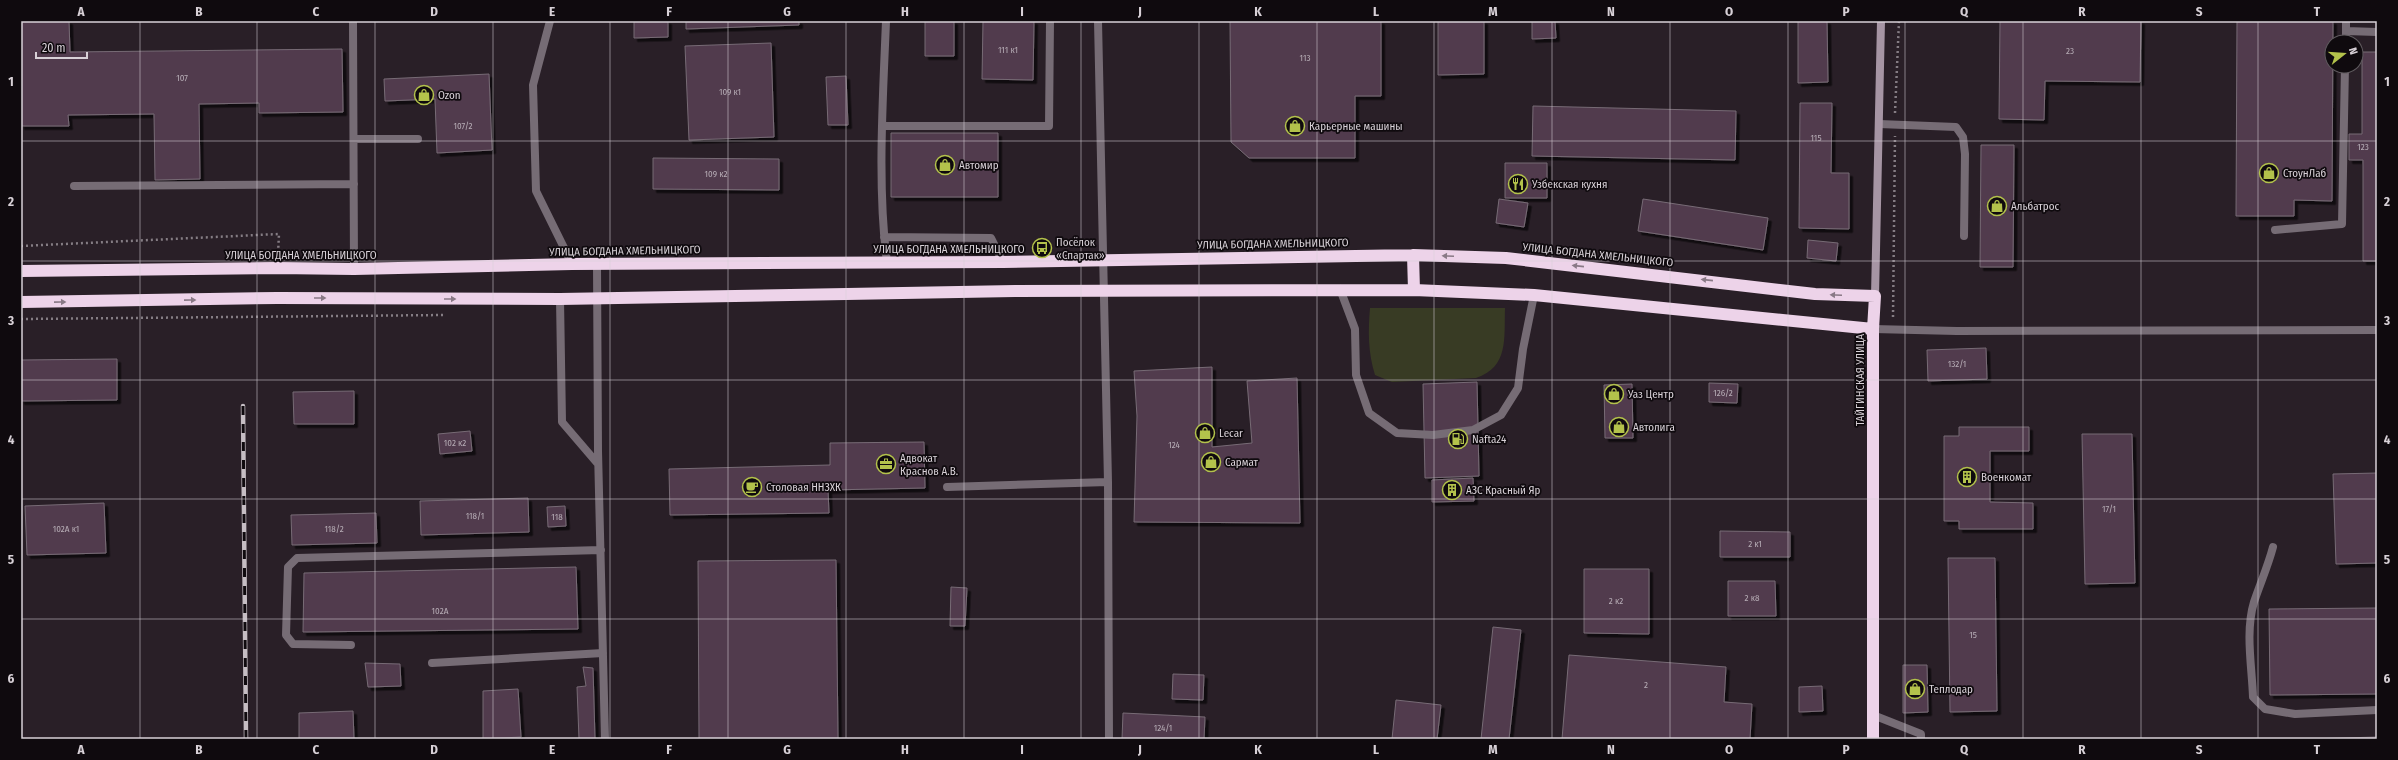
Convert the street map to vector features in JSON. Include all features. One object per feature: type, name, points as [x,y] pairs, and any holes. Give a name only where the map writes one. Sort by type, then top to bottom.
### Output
[{"type":"highway","name":"УЛИЦА БОГДАНА ХМЕЛЬНИЦКОГО","points":[[21,270],[277,268],[354,269],[572,264],[1003,262],[1102,259],[1413,255],[1506,258],[1815,294],[1875,296]]},
{"type":"highway","points":[[1413,255],[1414,290]]},
{"type":"highway","points":[[21,302],[277,298],[560,299],[598,297],[1103,291],[1340,289],[1414,290],[1534,295],[1873,329]]},
{"type":"highway","name":"ТАЙГИНСКАЯ УЛИЦА","points":[[1873,739],[1873,329],[1875,296]]},
{"type":"main road","name":"ТАЙГИНСКАЯ УЛИЦА","points":[[1875,296],[1882,21]]},
{"type":"lane","points":[[353,21],[354,269]]},
{"type":"lane","points":[[550,21],[533,85],[536,191],[572,264]]},
{"type":"lane","points":[[886,21],[883,126],[884,237],[887,262]]},
{"type":"lane","points":[[883,126],[1049,126],[1050,21]]},
{"type":"lane","points":[[1098,21],[1108,482],[1109,739]]},
{"type":"lane","points":[[2346,21],[2346,31],[2377,32]]},
{"type":"lane","points":[[2275,230],[2342,224],[2345,74]]},
{"type":"lane","points":[[1879,124],[1956,127],[1963,137],[1965,154],[1964,236]]},
{"type":"lane","points":[[354,139],[418,139]]},
{"type":"lane","points":[[74,186],[354,184]]},
{"type":"lane","points":[[884,237],[991,238],[1003,262]]},
{"type":"lane","points":[[597,264],[598,464],[605,739]]},
{"type":"lane","points":[[1340,289],[1355,329],[1356,375],[1369,413],[1397,432],[1433,435],[1473,430],[1501,415],[1518,388],[1523,349],[1534,295]]},
{"type":"lane","points":[[560,299],[562,422],[598,464]]},
{"type":"lane","points":[[1873,329],[1957,332],[2377,330]]},
{"type":"lane","points":[[948,487],[1108,482]]},
{"type":"lane","points":[[2273,547],[2254,603],[2250,633],[2253,697],[2266,709],[2295,714],[2377,710]]},
{"type":"lane","points":[[351,645],[293,644],[286,635],[288,567],[297,558],[601,550]]},
{"type":"lane","points":[[432,663],[603,653]]},
{"type":"lane","points":[[1872,715],[1920,734],[1921,739]]},
{"type":"path","points":[[1892,330],[1898,21]]},
{"type":"path","points":[[21,246],[279,234]]},
{"type":"path","points":[[21,319],[450,315]]},
{"type":"green space","points":[[1370,308],[1505,308],[1504,340],[1499,359],[1494,367],[1487,373],[1476,378],[1392,382],[1375,375],[1369,342]]},
{"type":"building","points":[[21,21],[69,21],[70,52],[342,49],[343,112],[259,113],[259,103],[199,104],[200,179],[155,180],[154,114],[68,115],[69,126],[21,126]]},
{"type":"building","points":[[634,21],[668,21],[668,37],[634,38]]},
{"type":"building","points":[[686,21],[799,21],[799,25],[686,29]]},
{"type":"building","points":[[925,21],[954,21],[954,56],[925,56]]},
{"type":"building","points":[[983,21],[1034,21],[1033,80],[982,79]]},
{"type":"building","points":[[1230,21],[1381,21],[1381,96],[1355,96],[1355,158],[1249,158],[1231,142]]},
{"type":"building","points":[[1438,21],[1484,21],[1484,74],[1438,75]]},
{"type":"building","points":[[1532,21],[1555,21],[1556,38],[1532,39]]},
{"type":"building","points":[[1798,21],[1827,21],[1828,82],[1798,83]]},
{"type":"building","points":[[2000,21],[2141,21],[2140,82],[2045,81],[2044,120],[1999,119]]},
{"type":"building","points":[[2237,21],[2333,21],[2333,34],[2324,34],[2324,74],[2333,74],[2332,201],[2294,200],[2294,216],[2236,216]]},
{"type":"building","points":[[771,43],[774,137],[689,140],[685,46]]},
{"type":"building","points":[[2364,52],[2377,52],[2377,261],[2363,261],[2363,160],[2349,160],[2349,134],[2362,134],[2362,74],[2364,74]]},
{"type":"building","points":[[489,74],[492,150],[437,153],[435,99],[385,101],[384,79]]},
{"type":"building","points":[[846,76],[848,125],[828,125],[826,77]]},
{"type":"building","points":[[1800,103],[1832,103],[1831,173],[1849,173],[1849,229],[1799,228]]},
{"type":"building","points":[[1533,106],[1736,111],[1735,160],[1532,156]]},
{"type":"building","name":"Автомир","points":[[891,133],[998,133],[998,197],[891,197]]},
{"type":"building","name":"Альбатрос","points":[[1981,145],[2014,145],[2013,267],[1980,267]]},
{"type":"building","points":[[653,158],[779,159],[779,190],[653,189]]},
{"type":"building","points":[[1505,163],[1547,163],[1547,198],[1505,198]]},
{"type":"building","points":[[1499,199],[1528,203],[1524,227],[1496,223]]},
{"type":"building","points":[[1643,199],[1768,218],[1763,250],[1638,231]]},
{"type":"building","points":[[1808,240],[1838,243],[1836,261],[1807,258]]},
{"type":"building","points":[[1986,348],[1987,379],[1928,381],[1927,350]]},
{"type":"building","points":[[117,359],[117,400],[21,401],[21,360]]},
{"type":"building","points":[[1212,367],[1212,447],[1252,443],[1247,381],[1297,378],[1300,523],[1134,522],[1137,416],[1134,371]]},
{"type":"building","points":[[1477,382],[1479,476],[1425,478],[1423,384]]},
{"type":"building","points":[[1709,383],[1738,384],[1737,403],[1709,402]]},
{"type":"building","points":[[1632,384],[1633,438],[1605,438],[1604,385]]},
{"type":"building","points":[[354,391],[354,424],[294,424],[293,392]]},
{"type":"building","name":"Военкомат","points":[[1959,427],[2029,427],[2029,451],[1990,451],[1990,502],[2033,503],[2033,529],[1959,529],[1959,521],[1944,521],[1944,436],[1959,436]]},
{"type":"building","points":[[470,431],[472,451],[440,454],[438,434]]},
{"type":"building","points":[[2082,434],[2132,434],[2135,583],[2085,584]]},
{"type":"building","points":[[924,442],[925,488],[828,490],[829,513],[670,515],[669,469],[830,465],[830,443]]},
{"type":"building","points":[[2377,473],[2377,563],[2336,564],[2333,474]]},
{"type":"building","name":"АЗС Красный Яр","points":[[1473,478],[1474,501],[1432,502],[1432,480]]},
{"type":"building","points":[[528,498],[529,532],[421,535],[420,501]]},
{"type":"building","points":[[104,503],[106,553],[27,555],[25,506]]},
{"type":"building","points":[[565,506],[566,526],[548,527],[547,507]]},
{"type":"building","points":[[376,513],[377,543],[292,545],[291,515]]},
{"type":"building","points":[[1720,531],[1790,532],[1790,557],[1720,557]]},
{"type":"building","points":[[1948,558],[1995,558],[1997,711],[1950,712]]},
{"type":"building","points":[[836,560],[838,739],[699,739],[698,561]]},
{"type":"building","points":[[576,567],[578,629],[303,632],[304,573]]},
{"type":"building","points":[[1584,569],[1649,569],[1649,634],[1584,633]]},
{"type":"building","points":[[1728,581],[1775,581],[1776,616],[1728,616]]},
{"type":"building","points":[[951,587],[967,588],[965,626],[950,626]]},
{"type":"building","points":[[2377,608],[2377,694],[2270,695],[2269,609]]},
{"type":"building","points":[[1493,627],[1521,630],[1509,739],[1481,739]]},
{"type":"building","points":[[1569,655],[1726,667],[1724,702],[1752,704],[1750,739],[1562,739]]},
{"type":"building","points":[[365,663],[400,664],[401,686],[368,687]]},
{"type":"building","name":"Теплодар","points":[[1903,665],[1927,665],[1928,712],[1903,713]]},
{"type":"building","points":[[583,667],[593,668],[595,739],[579,739],[577,687],[586,686]]},
{"type":"building","points":[[1173,674],[1204,675],[1203,700],[1172,699]]},
{"type":"building","points":[[1822,686],[1823,711],[1799,712],[1799,687]]},
{"type":"building","points":[[518,689],[521,737],[483,739],[483,691]]},
{"type":"building","points":[[1396,700],[1441,705],[1437,739],[1392,739]]},
{"type":"building","points":[[353,711],[354,739],[299,739],[299,713]]},
{"type":"building","points":[[1123,713],[1205,717],[1204,739],[1122,739]]},
{"type":"building","points":[[2377,737],[2377,739],[2310,739]]},
{"type":"railway","points":[[243,406],[246,739]]},
{"type":"place","name":"Ozon","points":[[424,95]]},
{"type":"place","name":"Карьерные машины","points":[[1295,126]]},
{"type":"place","name":"Автомир","points":[[945,165]]},
{"type":"place","name":"СтоунЛаб","points":[[2269,173]]},
{"type":"place","name":"Узбекская кухня","points":[[1518,184]]},
{"type":"place","name":"Альбатрос","points":[[1997,206]]},
{"type":"place","name":"Посёлок «Спартак»","points":[[1042,248]]},
{"type":"place","name":"Уаз Центр","points":[[1614,394]]},
{"type":"place","name":"Автолига","points":[[1619,427]]},
{"type":"place","name":"Lecar","points":[[1205,433]]},
{"type":"place","name":"Nafta24","points":[[1458,439]]},
{"type":"place","name":"Сармат","points":[[1211,462]]},
{"type":"place","name":"Адвокат Краснов А.В.","points":[[886,464]]},
{"type":"place","name":"Военкомат","points":[[1967,477]]},
{"type":"place","name":"Столовая ННЗХК","points":[[752,487]]},
{"type":"place","name":"АЗС Красный Яр","points":[[1452,490]]},
{"type":"place","name":"Теплодар","points":[[1915,689]]}]
